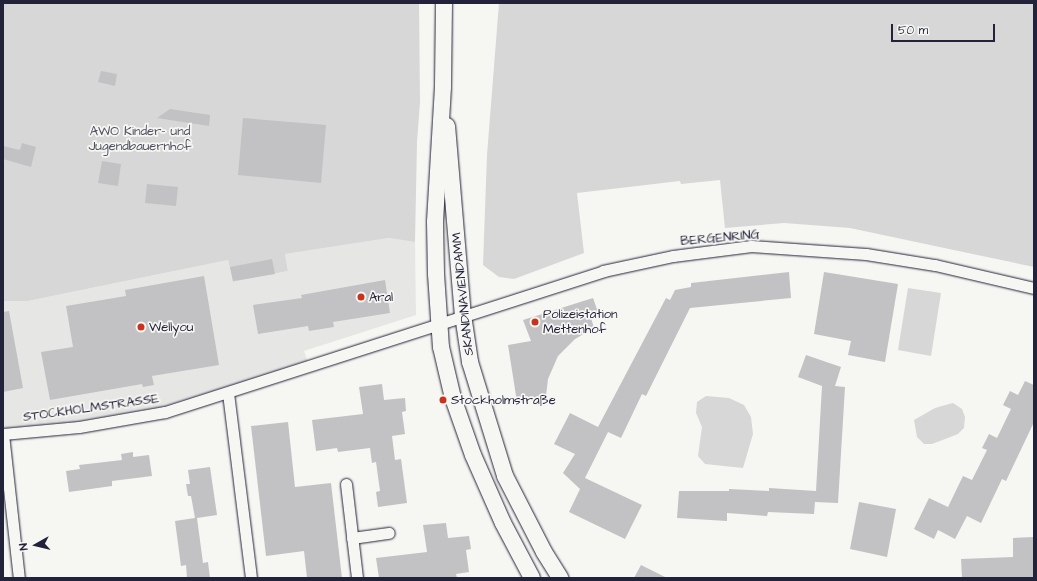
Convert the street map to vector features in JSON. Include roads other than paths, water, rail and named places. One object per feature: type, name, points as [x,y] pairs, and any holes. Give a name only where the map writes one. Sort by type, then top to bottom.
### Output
[{"type":"main road","name":"SKANDINAVIENDAMM","points":[[444,3],[443,87],[435,222],[439,323],[446,369],[461,423],[503,523],[532,578]]},
{"type":"main road","name":"SKANDINAVIENDAMM","points":[[443,87],[463,315],[470,362],[500,464],[514,496],[560,578]]},
{"type":"street","name":"BERGENRING","points":[[439,323],[624,266],[673,256],[751,246],[866,254],[935,265],[1034,288]]},
{"type":"street","name":"STOCKHOLMSTRASSE","points":[[19,578],[3,434],[79,426],[165,412],[228,393],[439,323]]},
{"type":"street","points":[[228,393],[251,578]]},
{"type":"street","points":[[346,484],[357,578]]},
{"type":"street","points":[[352,538],[388,533]]},
{"type":"place","name":"Aral","points":[[361,297]]},
{"type":"place","name":"Polizeistation Mettenhof","points":[[535,322]]},
{"type":"place","name":"Wellyou","points":[[141,327]]},
{"type":"place","name":"Stockholmstraße","points":[[443,400]]},
{"type":"park label","name":"AWO Kinder- und Jugendbauernhof","points":[[140,140]]}]
